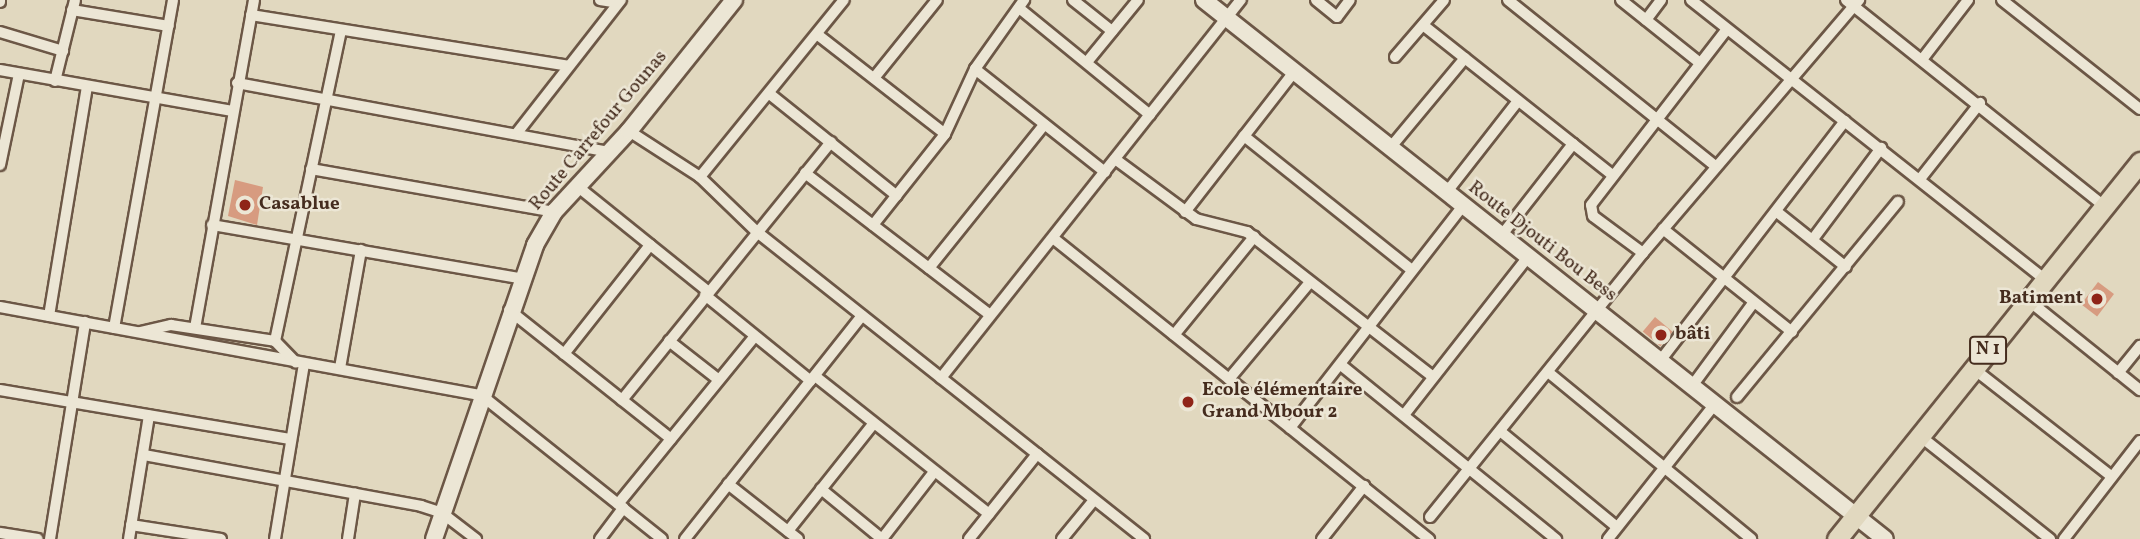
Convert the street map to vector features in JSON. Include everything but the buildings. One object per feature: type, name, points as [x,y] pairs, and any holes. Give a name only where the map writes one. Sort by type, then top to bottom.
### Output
[{"type":"highway","name":"N 1","points":[[1837,539],[2140,162]]},
{"type":"main road","name":"Route Carrefour Gounas","points":[[434,539],[519,278],[555,212],[629,131],[734,0]]},
{"type":"main road","name":"Route Djouti Bou Bess","points":[[1204,0],[1885,539]]},
{"type":"street","points":[[114,328],[173,0]]},
{"type":"street","points":[[195,328],[254,0]]},
{"type":"street","points":[[600,0],[620,2]]},
{"type":"street","points":[[700,177],[771,95],[844,0]]},
{"type":"street","points":[[874,78],[937,0]]},
{"type":"street","points":[[1073,0],[1112,31]]},
{"type":"street","points":[[1087,62],[1138,0]]},
{"type":"street","points":[[941,378],[1241,0]]},
{"type":"street","points":[[1316,0],[1337,17],[1350,0]]},
{"type":"street","points":[[1395,57],[1444,0]]},
{"type":"street","points":[[1508,0],[1715,166]]},
{"type":"street","points":[[1621,0],[1700,63]]},
{"type":"street","points":[[1646,20],[1661,0]]},
{"type":"street","points":[[1691,0],[2045,280]]},
{"type":"street","points":[[1924,57],[1968,0]]},
{"type":"street","points":[[2002,0],[2140,109]]},
{"type":"street","points":[[517,133],[620,2]]},
{"type":"street","points":[[1430,517],[1662,229],[1853,2],[2104,206]]},
{"type":"street","points":[[873,225],[945,134],[975,69],[1022,4],[1150,115]]},
{"type":"street","points":[[55,80],[74,5],[169,26]]},
{"type":"street","points":[[251,15],[568,66]]},
{"type":"street","points":[[1423,25],[1612,175]]},
{"type":"street","points":[[1643,253],[1590,211],[1612,175],[1727,29]]},
{"type":"street","points":[[275,341],[341,30]]},
{"type":"street","points":[[0,32],[63,51]]},
{"type":"street","points":[[818,35],[945,134]]},
{"type":"street","points":[[1390,148],[1465,58]]},
{"type":"street","points":[[975,69],[1105,172]]},
{"type":"street","points":[[0,70],[232,111]]},
{"type":"street","points":[[1185,212],[1294,72]]},
{"type":"street","points":[[0,165],[2,144],[19,74]]},
{"type":"street","points":[[237,83],[609,152]]},
{"type":"street","points":[[50,316],[87,86]]},
{"type":"street","points":[[771,95],[897,196]]},
{"type":"street","points":[[1446,193],[1518,101]]},
{"type":"street","points":[[1920,179],[1980,103]]},
{"type":"street","points":[[1660,361],[1845,121]]},
{"type":"street","points":[[929,268],[1044,125]]},
{"type":"street","points":[[629,131],[700,177],[757,232],[1144,539]]},
{"type":"street","points":[[1244,136],[1412,270]]},
{"type":"street","points":[[622,400],[831,142]]},
{"type":"street","points":[[1501,236],[1573,144]]},
{"type":"street","points":[[1813,239],[1881,148]]},
{"type":"street","points":[[1115,159],[1185,212],[1254,237],[1368,329],[1433,377]]},
{"type":"street","points":[[312,169],[555,212]]},
{"type":"street","points":[[805,173],[990,315]]},
{"type":"street","points":[[578,186],[650,245],[754,337],[813,378],[989,514]]},
{"type":"street","points":[[1737,397],[1898,202]]},
{"type":"street","points":[[1290,428],[1463,206]]},
{"type":"street","points":[[1777,212],[1846,267]]},
{"type":"street","points":[[212,225],[519,278]]},
{"type":"street","points":[[1662,229],[1792,332]]},
{"type":"street","points":[[1174,335],[1254,237]]},
{"type":"street","points":[[1053,238],[1429,539]]},
{"type":"street","points":[[564,354],[650,245]]},
{"type":"street","points":[[340,368],[360,250]]},
{"type":"street","points":[[1404,415],[1528,257]]},
{"type":"street","points":[[1229,379],[1310,282]]},
{"type":"street","points":[[2028,300],[2140,390]]},
{"type":"street","points":[[1692,386],[1754,302]]},
{"type":"street","points":[[0,307],[481,395],[662,539]]},
{"type":"street","points":[[508,310],[671,439]]},
{"type":"street","points":[[685,539],[862,316]]},
{"type":"street","points":[[50,539],[85,322]]},
{"type":"street","points":[[137,332],[166,325],[275,341],[300,364]]},
{"type":"street","points":[[229,351],[231,335]]},
{"type":"street","points":[[600,539],[671,439],[754,337]]},
{"type":"street","points":[[669,341],[719,380]]},
{"type":"street","points":[[2118,373],[2140,346]]},
{"type":"street","points":[[275,539],[300,364]]},
{"type":"street","points":[[1341,365],[1556,539]]},
{"type":"street","points":[[1974,369],[2111,477]]},
{"type":"street","points":[[1548,372],[1751,539]]},
{"type":"street","points":[[0,390],[290,439]]},
{"type":"street","points":[[1608,539],[1715,404]]},
{"type":"street","points":[[129,539],[149,416]]},
{"type":"street","points":[[789,531],[873,424]]},
{"type":"street","points":[[1500,431],[1618,527]]},
{"type":"street","points":[[1920,436],[2050,539]]},
{"type":"street","points":[[2064,539],[2140,440]]},
{"type":"street","points":[[970,539],[1037,454]]},
{"type":"street","points":[[144,455],[442,513],[475,539]]},
{"type":"street","points":[[821,489],[882,539],[934,472]]},
{"type":"street","points":[[728,484],[798,539]]},
{"type":"street","points":[[1322,539],[1364,486]]},
{"type":"street","points":[[348,539],[355,494]]},
{"type":"street","points":[[1062,539],[1094,499]]},
{"type":"street","points":[[131,525],[221,539]]},
{"type":"street","points":[[0,533],[38,539]]},
{"type":"place","name":"Casablue","points":[[245,205]]},
{"type":"place","name":"Batiment","points":[[2097,299]]},
{"type":"place","name":"bâti","points":[[1661,335]]},
{"type":"place","name":"Ecole élémentaire Grand Mbour 2","points":[[1188,402]]}]
